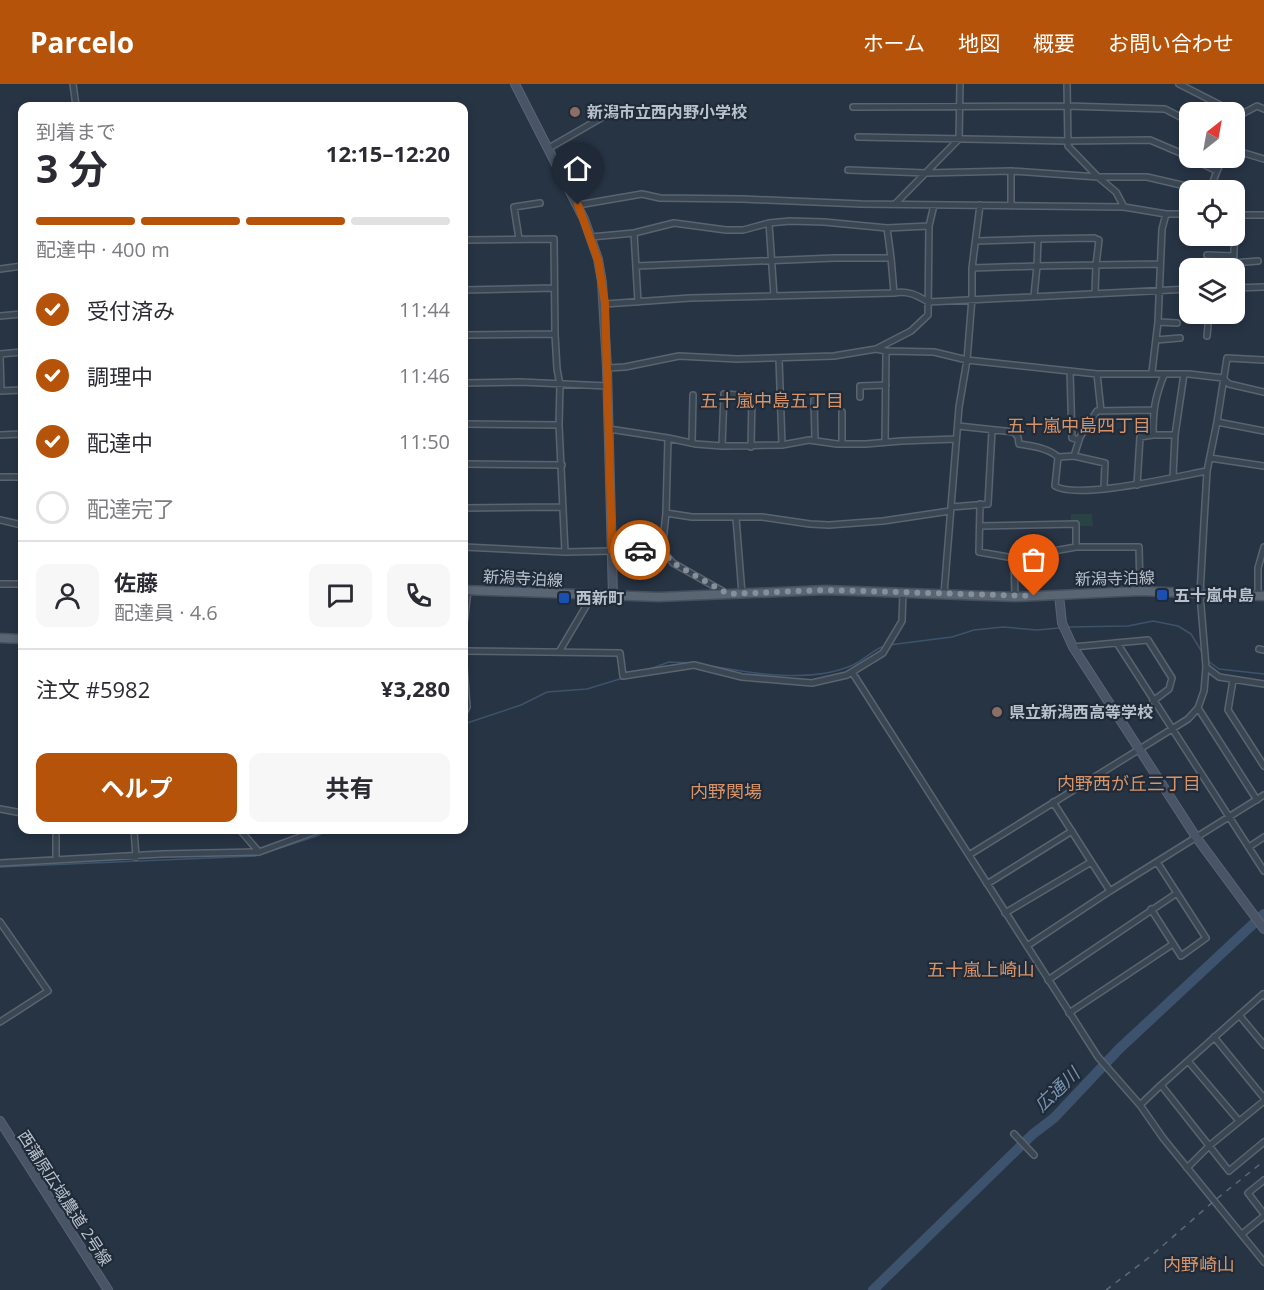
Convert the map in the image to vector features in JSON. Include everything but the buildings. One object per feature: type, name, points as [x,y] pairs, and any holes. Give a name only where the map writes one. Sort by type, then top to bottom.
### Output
[{"type":"main road","name":"新潟寺泊線","points":[[468,590],[670,597],[826,590],[1015,597],[1140,591],[1261,596]]},
{"type":"main road","points":[[0,639],[18,639]]},
{"type":"street","points":[[73,84],[75,102]]},
{"type":"street","points":[[515,84],[578,205],[598,260],[605,303],[613,596]]},
{"type":"street","points":[[895,204],[959,139],[960,84]]},
{"type":"street","points":[[1067,84],[1068,146],[1116,192],[1124,207]]},
{"type":"street","points":[[1179,84],[1212,102]]},
{"type":"street","points":[[853,107],[1067,106],[1165,109],[1179,116]]},
{"type":"street","points":[[1245,111],[1257,106],[1264,109]]},
{"type":"street","points":[[549,148],[601,118]]},
{"type":"street","points":[[858,137],[1067,141],[1150,140],[1179,152]]},
{"type":"street","points":[[1245,153],[1264,159]]},
{"type":"street","points":[[1211,168],[1217,171]]},
{"type":"street","points":[[1214,180],[1218,168]]},
{"type":"street","points":[[848,170],[926,173],[1011,171],[1098,177],[1147,177],[1179,184]]},
{"type":"street","points":[[1011,171],[1011,206]]},
{"type":"street","points":[[578,205],[642,194],[660,198],[1124,207],[1179,214]]},
{"type":"street","points":[[519,239],[514,207],[540,203]]},
{"type":"street","points":[[607,368],[625,367],[679,356],[736,359],[779,358],[834,356],[876,349],[911,331],[928,315],[929,226],[934,205]]},
{"type":"street","points":[[944,594],[959,407],[967,360],[972,268],[980,205]]},
{"type":"street","points":[[1152,372],[1158,322],[1162,230],[1166,214]]},
{"type":"street","points":[[1245,215],[1264,215]]},
{"type":"street","points":[[591,237],[634,233],[674,224],[726,230],[743,230],[769,223],[824,222],[887,228],[929,226]]},
{"type":"street","points":[[769,223],[774,296]]},
{"type":"street","points":[[887,228],[894,293]]},
{"type":"street","points":[[634,233],[638,302]]},
{"type":"street","points":[[976,241],[1094,238],[1099,240],[1095,293]]},
{"type":"street","points":[[468,240],[554,239],[555,334],[557,369],[561,385],[560,425],[565,552]]},
{"type":"street","points":[[1034,296],[1038,239]]},
{"type":"street","points":[[1207,255],[1217,258]]},
{"type":"street","points":[[636,266],[891,258]]},
{"type":"street","points":[[1245,262],[1258,261]]},
{"type":"street","points":[[972,268],[1160,264]]},
{"type":"street","points":[[0,270],[18,267]]},
{"type":"street","points":[[468,290],[554,288]]},
{"type":"street","points":[[1245,288],[1264,288]]},
{"type":"street","points":[[605,303],[903,291],[917,295],[928,302],[972,298],[1179,290]]},
{"type":"street","points":[[0,316],[18,314]]},
{"type":"street","points":[[1158,322],[1177,323]]},
{"type":"street","points":[[1208,336],[1209,324]]},
{"type":"street","points":[[468,335],[555,334]]},
{"type":"street","points":[[1156,340],[1180,338]]},
{"type":"street","points":[[876,349],[934,352],[967,360],[1097,374],[1152,372],[1164,375],[1184,374],[1223,378],[1229,384],[1264,392]]},
{"type":"street","points":[[885,442],[886,351]]},
{"type":"street","points":[[18,353],[0,355],[1,391],[18,390]]},
{"type":"street","points":[[779,358],[782,445]]},
{"type":"street","points":[[969,855],[1172,729],[1198,708],[1204,691],[1206,667],[1200,594],[1207,471],[1218,422],[1223,378],[1227,358],[1264,360]]},
{"type":"street","points":[[1070,371],[1072,438],[1079,440]]},
{"type":"street","points":[[1097,374],[1101,411]]},
{"type":"street","points":[[1173,477],[1175,435],[1184,374]]},
{"type":"street","points":[[1153,435],[1155,396],[1164,375]]},
{"type":"street","points":[[468,383],[520,382],[608,386]]},
{"type":"street","points":[[860,397],[860,386],[886,385]]},
{"type":"street","points":[[722,446],[724,393],[752,396],[751,447]]},
{"type":"street","points":[[692,443],[693,395]]},
{"type":"street","points":[[814,400],[815,441]]},
{"type":"street","points":[[1074,456],[1079,440],[1097,411],[1153,410]]},
{"type":"street","points":[[842,412],[842,444]]},
{"type":"street","points":[[1218,422],[1264,431]]},
{"type":"street","points":[[468,424],[560,425]]},
{"type":"street","points":[[958,426],[1014,432],[1019,444],[1046,450],[1058,457],[1074,456],[1105,463],[1104,488]]},
{"type":"street","points":[[609,429],[692,443],[751,447],[815,441],[842,444],[957,439]]},
{"type":"street","points":[[666,513],[692,517],[762,517],[829,525],[883,521],[988,504],[992,430]]},
{"type":"street","points":[[0,435],[18,434]]},
{"type":"street","points":[[1137,486],[1140,437],[1175,435]]},
{"type":"street","points":[[668,438],[666,513],[662,550],[673,563],[728,594]]},
{"type":"street","points":[[1058,457],[1055,486],[1059,488],[1137,486],[1207,471]]},
{"type":"street","points":[[1210,458],[1264,466]]},
{"type":"street","points":[[468,464],[562,465]]},
{"type":"street","points":[[0,477],[18,477]]},
{"type":"street","points":[[980,504],[979,552],[1014,558],[1076,547],[1139,547],[1140,591]]},
{"type":"street","points":[[468,508],[563,507]]},
{"type":"street","points":[[736,518],[742,594]]},
{"type":"street","points":[[0,520],[18,524]]},
{"type":"street","points":[[980,526],[1076,524],[1076,547]]},
{"type":"street","points":[[468,547],[565,552],[662,550]]},
{"type":"street","points":[[1261,596],[1258,568],[1264,547]]},
{"type":"street","points":[[1014,558],[1015,597]]},
{"type":"street","points":[[0,584],[18,584]]},
{"type":"street","points":[[468,651],[620,653],[623,676],[694,664],[742,677],[812,683],[847,675],[883,653],[902,621],[903,592]]},
{"type":"street","points":[[1059,595],[1062,623],[1073,647],[1196,837],[1264,929]]},
{"type":"street","points":[[559,652],[592,596]]},
{"type":"street","points":[[1073,647],[1148,640],[1172,678],[1169,689],[1153,700]]},
{"type":"street","points":[[1117,643],[1264,871]]},
{"type":"street","points":[[1206,667],[1220,677],[1264,684]]},
{"type":"street","points":[[852,672],[1101,1060],[1140,1105],[1163,1138],[1264,1262]]},
{"type":"street","points":[[1233,680],[1228,710],[1264,766]]},
{"type":"street","points":[[1198,708],[1257,800]]},
{"type":"street","points":[[1028,946],[1110,891],[1264,795]]},
{"type":"street","points":[[1053,802],[1110,891]]},
{"type":"street","points":[[0,809],[18,812]]},
{"type":"street","points":[[987,884],[1072,831]]},
{"type":"street","points":[[56,834],[56,860]]},
{"type":"street","points":[[134,834],[136,857]]},
{"type":"street","points":[[243,834],[259,852]]},
{"type":"street","points":[[0,863],[259,852],[309,834]]},
{"type":"street","points":[[1249,847],[1264,837]]},
{"type":"street","points":[[1005,913],[1091,862]]},
{"type":"street","points":[[1151,909],[1181,956],[1206,938],[1157,862]]},
{"type":"street","points":[[1048,980],[1177,893]]},
{"type":"street","points":[[0,922],[48,991],[0,1022]]},
{"type":"street","points":[[1069,1013],[1173,944]]},
{"type":"street","points":[[1140,1105],[1263,994],[1264,996]]},
{"type":"street","points":[[1239,1015],[1264,1044]]},
{"type":"street","points":[[1187,1168],[1209,1146],[1264,1100],[1214,1037]]},
{"type":"street","points":[[1188,1061],[1239,1121]]},
{"type":"street","points":[[1161,1084],[1229,1171],[1264,1142]]},
{"type":"street","name":"西蒲原広域農道 2号線","points":[[0,1121],[108,1290]]},
{"type":"street","points":[[1015,1135],[1034,1155]]},
{"type":"street","points":[[1242,1234],[1264,1215],[1248,1193],[1264,1180]]},
{"type":"green space","points":[[1071,514],[1092,514],[1093,526],[1080,526],[1080,522],[1071,522]]},
{"type":"waterway","points":[[1067,627],[1128,626],[1153,621],[1178,626],[1191,634],[1202,652]]},
{"type":"waterway","points":[[889,645],[952,637],[974,630],[1003,627],[1037,630],[1059,628]]},
{"type":"waterway","points":[[699,664],[756,673],[797,676],[835,671],[853,665],[884,646]]},
{"type":"waterway","points":[[1208,661],[1219,669],[1264,674]]},
{"type":"waterway","points":[[650,669],[669,662],[695,663]]},
{"type":"waterway","points":[[468,723],[521,705],[547,692],[587,689],[623,678]]},
{"type":"waterway","points":[[0,867],[255,856],[321,834]]},
{"type":"waterway","name":"広通川","points":[[873,1290],[1033,1134],[1054,1118],[1119,1049],[1264,914]]},
{"type":"railway","points":[[1106,1290],[1151,1256],[1264,1161]]},
{"type":"way so far","points":[[640,550],[662,550],[673,563],[728,594],[826,590],[1034,596]]},
{"type":"place","name":"新潟市立西内野小学校","points":[[575,112]]},
{"type":"place","name":"五十嵐中島","points":[[1162,595]]},
{"type":"place","name":"西新町","points":[[564,598]]},
{"type":"place","name":"県立新潟西高等学校","points":[[997,712]]},
{"type":"district","name":"五十嵐中島五丁目","points":[[772,401]]},
{"type":"district","name":"五十嵐中島四丁目","points":[[1079,426]]},
{"type":"district","name":"内野西が丘三丁目","points":[[1129,784]]},
{"type":"district","name":"内野関場","points":[[726,792]]},
{"type":"district","name":"五十嵐上崎山","points":[[981,970]]},
{"type":"district","name":"内野崎山","points":[[1199,1265]]},
{"type":"route","points":[[578,205],[598,260],[605,303],[612,550],[640,550]]}]
